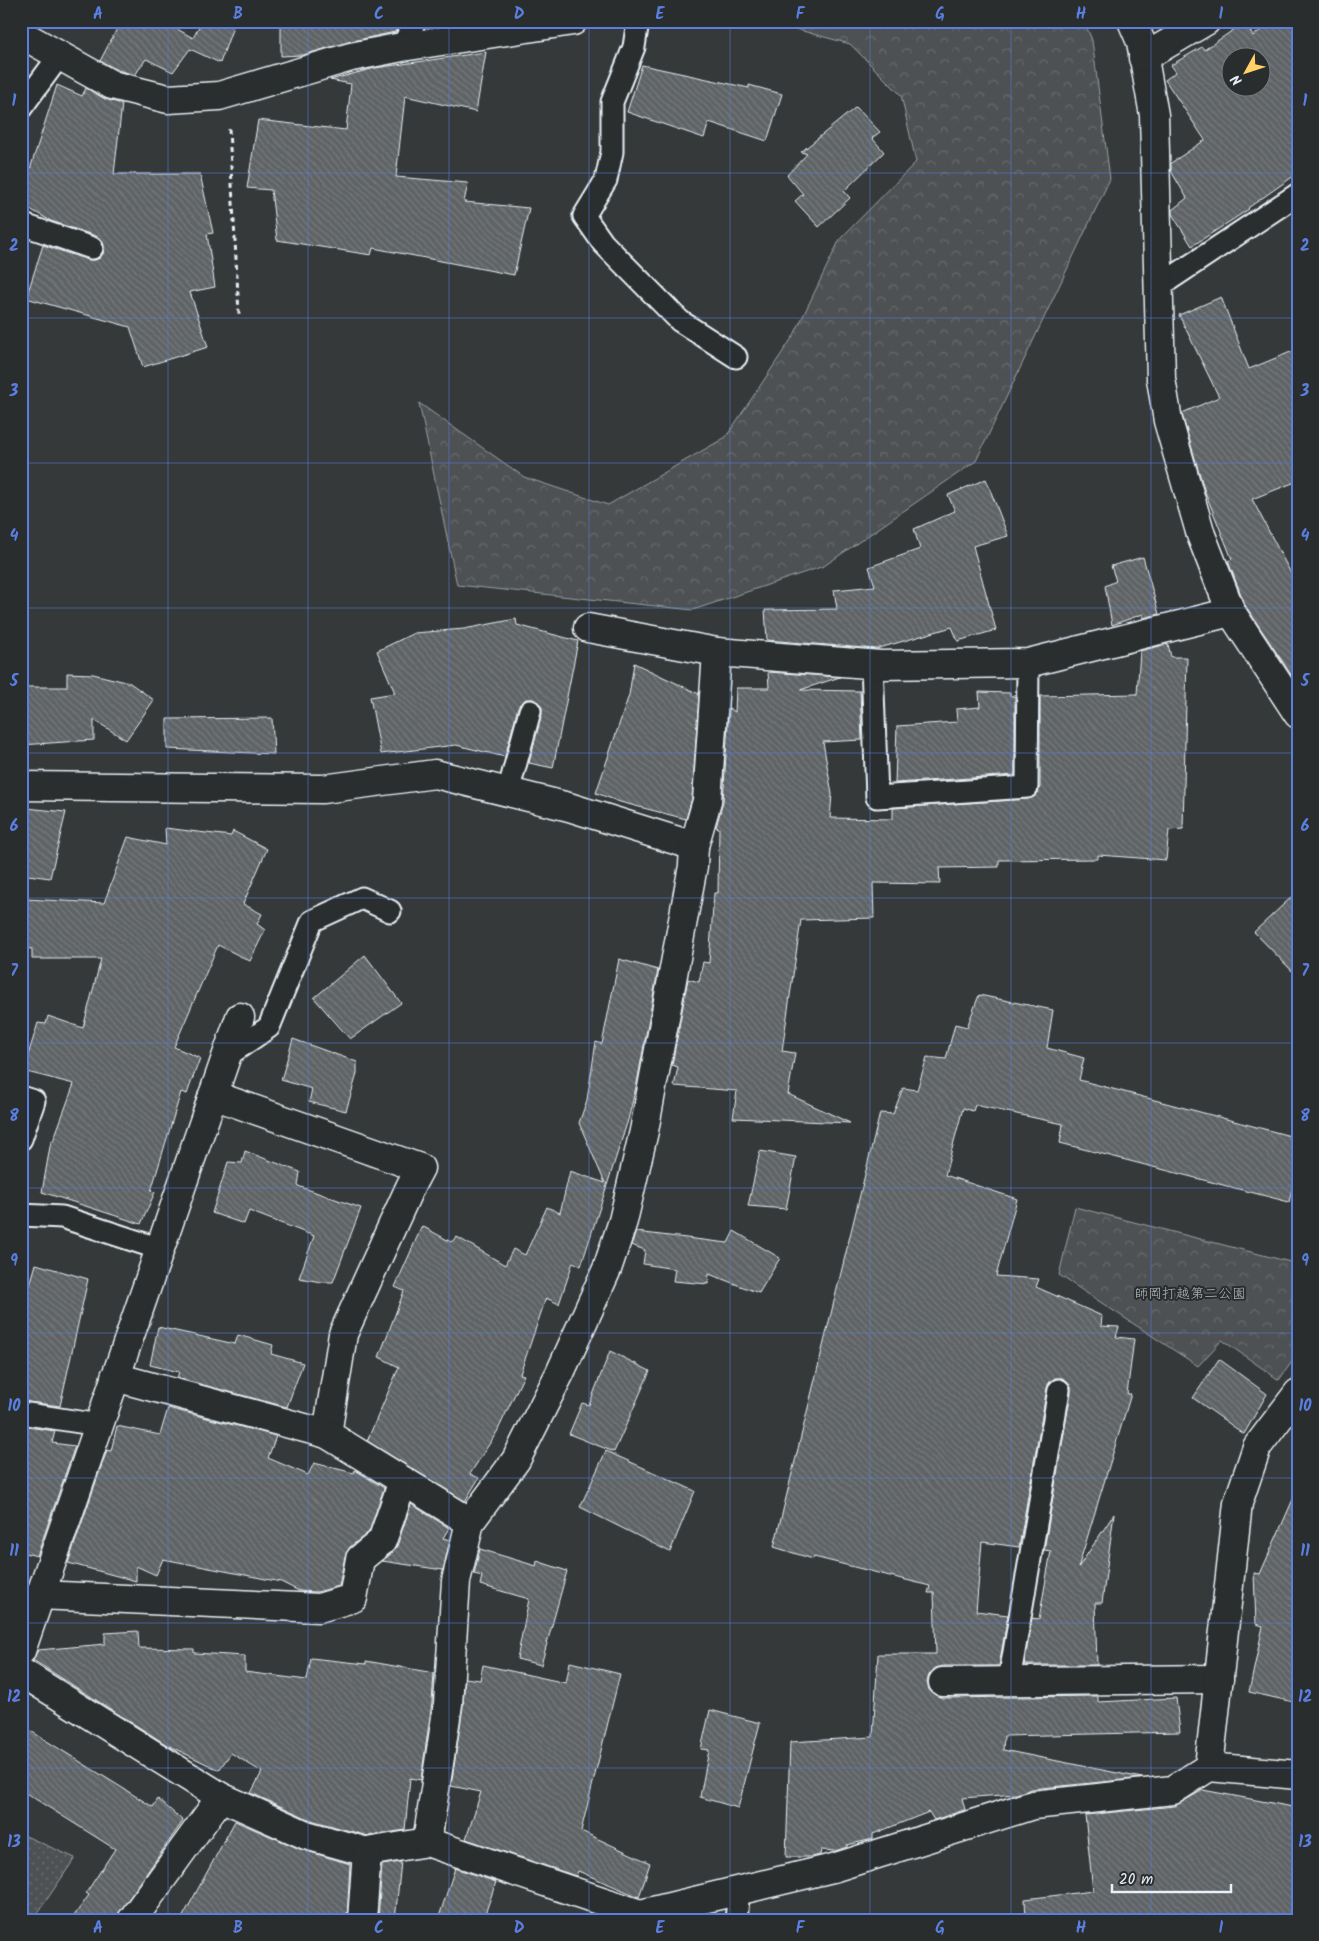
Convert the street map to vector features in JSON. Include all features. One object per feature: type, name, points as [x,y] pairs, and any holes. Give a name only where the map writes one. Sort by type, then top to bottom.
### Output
[{"type":"street","points":[[21,34],[112,85],[168,99],[219,96],[351,57],[402,47],[573,21]]},
{"type":"street","points":[[1132,21],[1141,42],[1154,115],[1161,379],[1168,421],[1201,535],[1231,612],[1298,714]]},
{"type":"street","points":[[1143,58],[1206,21]]},
{"type":"street","points":[[588,628],[717,652],[872,664],[1028,663],[1231,612]]},
{"type":"street","points":[[427,1842],[448,1704],[456,1581],[470,1522],[516,1460],[560,1373],[607,1269],[623,1221],[644,1131],[693,866],[694,846],[706,801],[717,652]]},
{"type":"street","points":[[21,786],[323,789],[435,774],[568,807],[694,846]]},
{"type":"street","points":[[21,1651],[240,1017]]},
{"type":"street","points":[[213,1095],[420,1168],[343,1334],[327,1434]]},
{"type":"street","points":[[115,1377],[327,1434],[470,1522]]},
{"type":"street","points":[[1209,1767],[1238,1503],[1257,1447],[1298,1393]]},
{"type":"street","points":[[39,1595],[319,1608],[353,1598],[360,1559],[382,1541],[403,1481]]},
{"type":"street","points":[[21,1672],[220,1797],[306,1835],[367,1852],[427,1842],[640,1914],[833,1868],[1032,1805],[1174,1790],[1209,1767],[1298,1775]]},
{"type":"street","points":[[943,1682],[1219,1679]]},
{"type":"street","points":[[132,1920],[220,1797]]},
{"type":"street","points":[[362,1920],[367,1852]]},
{"type":"lane","points":[[402,47],[415,21]]},
{"type":"lane","points":[[638,21],[634,47],[612,102],[612,152],[606,180],[584,216],[603,242],[680,321],[736,357]]},
{"type":"lane","points":[[21,108],[60,56]]},
{"type":"lane","points":[[1158,287],[1298,194]]},
{"type":"lane","points":[[21,224],[92,248]]},
{"type":"lane","points":[[872,664],[877,797],[1027,787],[1028,663]]},
{"type":"lane","points":[[508,792],[530,711]]},
{"type":"lane","points":[[227,1056],[269,1027],[312,921],[362,898],[390,911]]},
{"type":"lane","points":[[21,1097],[34,1101],[21,1139]]},
{"type":"lane","points":[[21,1215],[62,1217],[160,1249]]},
{"type":"lane","points":[[1009,1681],[1059,1390]]},
{"type":"lane","points":[[21,1413],[99,1425]]},
{"type":"lane","points":[[736,1920],[739,1890]]},
{"type":"path","points":[[227,93],[239,314]]},
{"type":"green space","points":[[766,21],[1084,21],[1092,40],[1110,179],[976,461],[824,566],[693,610],[457,585],[419,403],[524,477],[608,505],[726,437],[794,335],[840,239],[916,162],[901,95],[850,44]]},
{"type":"green space","name":"師岡打越第二公園","points":[[1075,1207],[1298,1264],[1298,1353],[1279,1380],[1222,1340],[1198,1366],[1059,1275]]},
{"type":"green space","points":[[21,1834],[75,1858],[33,1920],[21,1920]]},
{"type":"building","points":[[121,21],[163,21],[193,38],[202,21],[235,21],[220,63],[190,49],[173,72],[146,59],[135,75],[118,70],[100,61]]},
{"type":"building","points":[[349,21],[387,21],[385,24],[399,24],[395,32],[348,42],[303,55],[281,56],[281,23],[347,24]]},
{"type":"building","points":[[1273,21],[1298,21],[1298,173],[1249,209],[1192,246],[1172,214],[1172,210],[1187,198],[1171,171],[1171,163],[1205,140],[1165,80],[1176,72],[1171,65],[1202,47],[1204,50],[1245,22],[1253,36]]},
{"type":"building","points":[[486,52],[476,112],[405,96],[396,177],[468,183],[464,202],[529,208],[514,275],[373,248],[371,255],[277,240],[271,190],[247,188],[258,120],[346,130],[351,84],[330,80],[375,68]]},
{"type":"building","points":[[642,65],[749,88],[749,85],[782,94],[767,141],[709,122],[704,138],[627,112]]},
{"type":"building","points":[[57,85],[82,96],[86,88],[105,99],[122,104],[114,174],[200,174],[213,233],[207,234],[215,287],[190,292],[208,347],[143,367],[130,327],[26,298],[43,245],[88,260],[100,258],[104,252],[102,240],[96,236],[51,221],[21,204],[21,197]]},
{"type":"building","points":[[856,107],[880,132],[872,138],[884,152],[844,191],[850,198],[819,227],[795,201],[803,194],[787,175],[807,154],[801,152]]},
{"type":"building","points":[[1221,297],[1249,369],[1298,349],[1298,481],[1252,499],[1298,587],[1298,685],[1245,605],[1228,561],[1232,559],[1205,492],[1182,413],[1219,397],[1179,315]]},
{"type":"building","points":[[986,479],[1008,536],[973,546],[996,630],[958,641],[952,627],[876,649],[767,640],[765,610],[837,609],[834,590],[875,586],[869,567],[920,549],[914,529],[955,511],[948,495]]},
{"type":"building","points":[[1143,557],[1159,614],[1143,618],[1143,614],[1112,625],[1105,586],[1116,581],[1111,566]]},
{"type":"building","points":[[516,619],[517,625],[578,641],[553,768],[529,763],[542,714],[542,708],[539,703],[533,699],[526,699],[518,707],[505,757],[456,745],[381,754],[370,697],[395,693],[377,651],[414,633],[464,629]]},
{"type":"building","points":[[1168,644],[1171,657],[1187,657],[1183,829],[1169,830],[1166,860],[1098,855],[1098,859],[999,860],[999,867],[939,868],[940,884],[873,883],[874,918],[801,920],[782,1051],[795,1053],[788,1094],[850,1123],[733,1118],[737,1091],[674,1086],[678,1067],[672,1065],[688,979],[699,982],[703,962],[709,963],[714,893],[718,893],[719,828],[716,827],[723,802],[729,708],[735,712],[736,688],[769,688],[768,672],[840,677],[800,690],[860,691],[862,740],[823,742],[832,794],[830,818],[893,819],[893,808],[1028,799],[1034,797],[1040,787],[1040,696],[1137,694],[1140,651]]},
{"type":"building","points":[[634,663],[699,694],[692,798],[686,819],[620,802],[596,793],[629,695]]},
{"type":"building","points":[[67,673],[93,674],[130,683],[154,700],[126,740],[94,720],[94,740],[21,745],[21,687],[67,687]]},
{"type":"building","points":[[979,692],[1010,693],[1010,696],[1015,696],[1015,775],[895,783],[897,726],[957,722],[956,709],[980,707]]},
{"type":"building","points":[[272,718],[274,754],[167,749],[167,719]]},
{"type":"building","points":[[26,808],[66,812],[50,878],[21,874],[21,845]]},
{"type":"building","points":[[165,828],[231,836],[233,831],[267,849],[243,904],[262,914],[257,924],[265,930],[250,961],[218,945],[174,1047],[200,1058],[187,1094],[181,1092],[151,1191],[155,1192],[141,1224],[42,1192],[51,1141],[53,1141],[74,1084],[23,1071],[38,1023],[46,1024],[48,1016],[83,1028],[101,959],[32,959],[32,949],[25,948],[25,899],[104,903],[128,837],[166,845]]},
{"type":"building","points":[[1298,891],[1298,977],[1254,932]]},
{"type":"building","points":[[365,955],[401,1003],[350,1039],[314,998]]},
{"type":"building","points":[[619,959],[658,970],[637,1083],[628,1120],[581,1266],[573,1262],[559,1304],[546,1298],[520,1374],[524,1375],[497,1432],[470,1474],[479,1478],[465,1501],[367,1441],[399,1367],[379,1357],[404,1291],[395,1287],[422,1226],[451,1242],[457,1237],[505,1265],[513,1249],[525,1255],[547,1207],[560,1213],[570,1171],[605,1183],[579,1123],[587,1100],[596,1042],[602,1044]]},
{"type":"building","points":[[979,995],[1053,1010],[1047,1048],[1084,1058],[1079,1080],[1298,1138],[1298,1164],[1289,1202],[1060,1143],[1063,1124],[975,1105],[973,1111],[963,1108],[945,1175],[1017,1199],[996,1276],[1039,1279],[1036,1287],[1102,1316],[1101,1326],[1119,1327],[1116,1337],[1134,1339],[1127,1394],[1131,1394],[1078,1568],[1114,1514],[1102,1603],[1095,1603],[1097,1665],[1024,1665],[1032,1618],[1039,1619],[1051,1551],[1044,1550],[1071,1392],[1071,1386],[1067,1381],[1062,1378],[1055,1378],[1047,1388],[1019,1547],[982,1542],[976,1611],[1008,1615],[999,1666],[943,1666],[935,1668],[929,1675],[927,1682],[929,1690],[943,1698],[1098,1696],[1098,1702],[1176,1698],[1180,1732],[1004,1736],[1003,1750],[1142,1778],[1031,1789],[1016,1794],[962,1798],[965,1810],[934,1820],[929,1812],[873,1834],[873,1839],[847,1845],[847,1847],[835,1851],[821,1850],[820,1855],[811,1857],[786,1857],[790,1742],[873,1737],[878,1654],[936,1654],[934,1593],[928,1593],[930,1586],[814,1557],[813,1559],[774,1547],[880,1113],[893,1114],[903,1088],[917,1090],[927,1057],[946,1059],[955,1024],[967,1027]]},
{"type":"building","points":[[293,1039],[357,1062],[357,1074],[346,1111],[309,1102],[312,1089],[281,1080]]},
{"type":"building","points":[[245,1151],[300,1172],[298,1186],[361,1208],[333,1282],[299,1278],[314,1236],[249,1211],[244,1224],[212,1213],[228,1162],[242,1163]]},
{"type":"building","points":[[760,1151],[796,1157],[786,1209],[748,1206]]},
{"type":"building","points":[[734,1231],[780,1258],[759,1293],[709,1274],[708,1284],[673,1281],[675,1269],[643,1264],[645,1250],[631,1245],[636,1232],[728,1243]]},
{"type":"building","points":[[36,1264],[88,1279],[60,1406],[21,1401],[21,1317]]},
{"type":"building","points":[[158,1327],[235,1344],[238,1335],[273,1345],[271,1354],[303,1363],[287,1407],[177,1378],[179,1372],[150,1365]]},
{"type":"building","points":[[610,1351],[650,1371],[614,1452],[569,1434],[582,1403],[589,1405]]},
{"type":"building","points":[[1219,1359],[1267,1394],[1244,1434],[1193,1398]]},
{"type":"building","points":[[168,1408],[276,1436],[268,1458],[308,1475],[314,1463],[354,1473],[355,1470],[384,1488],[369,1532],[350,1547],[345,1556],[339,1586],[317,1592],[299,1591],[281,1582],[163,1559],[156,1575],[136,1566],[136,1581],[68,1563],[107,1450],[111,1451],[117,1426],[160,1435]]},
{"type":"building","points":[[21,1426],[55,1431],[52,1443],[75,1446],[37,1556],[21,1552]]},
{"type":"building","points":[[606,1451],[695,1491],[670,1552],[580,1507]]},
{"type":"building","points":[[1298,1488],[1298,1703],[1249,1692],[1263,1626],[1256,1624],[1254,1573],[1260,1574]]},
{"type":"building","points":[[411,1504],[449,1528],[443,1538],[450,1540],[443,1570],[382,1561],[397,1546]]},
{"type":"building","points":[[480,1549],[536,1566],[537,1561],[567,1571],[541,1665],[517,1659],[529,1599],[480,1585],[482,1576],[474,1574]]},
{"type":"building","points":[[138,1631],[139,1648],[194,1649],[194,1653],[245,1656],[245,1672],[307,1680],[311,1658],[366,1664],[366,1661],[434,1673],[432,1702],[421,1780],[410,1778],[405,1830],[368,1836],[311,1820],[251,1793],[262,1772],[231,1753],[219,1770],[167,1745],[33,1660],[38,1650],[105,1644],[105,1633]]},
{"type":"building","points":[[570,1662],[620,1674],[581,1831],[650,1863],[639,1897],[578,1871],[576,1876],[466,1839],[481,1792],[451,1786],[463,1706],[465,1678],[480,1680],[483,1665],[566,1683]]},
{"type":"building","points":[[710,1710],[760,1723],[738,1808],[700,1797],[709,1750],[701,1749]]},
{"type":"building","points":[[21,1725],[153,1807],[158,1799],[183,1821],[114,1920],[71,1920],[89,1895],[86,1893],[115,1849],[21,1790]]},
{"type":"building","points":[[1203,1790],[1298,1808],[1298,1846],[1294,1879],[1297,1879],[1291,1920],[1026,1920],[1025,1899],[1093,1891],[1085,1815],[1175,1806]]},
{"type":"building","points":[[235,1821],[300,1849],[350,1864],[347,1920],[181,1920]]},
{"type":"building","points":[[401,1862],[395,1920],[378,1920],[382,1865]]},
{"type":"building","points":[[455,1868],[496,1882],[483,1920],[438,1920]]}]
